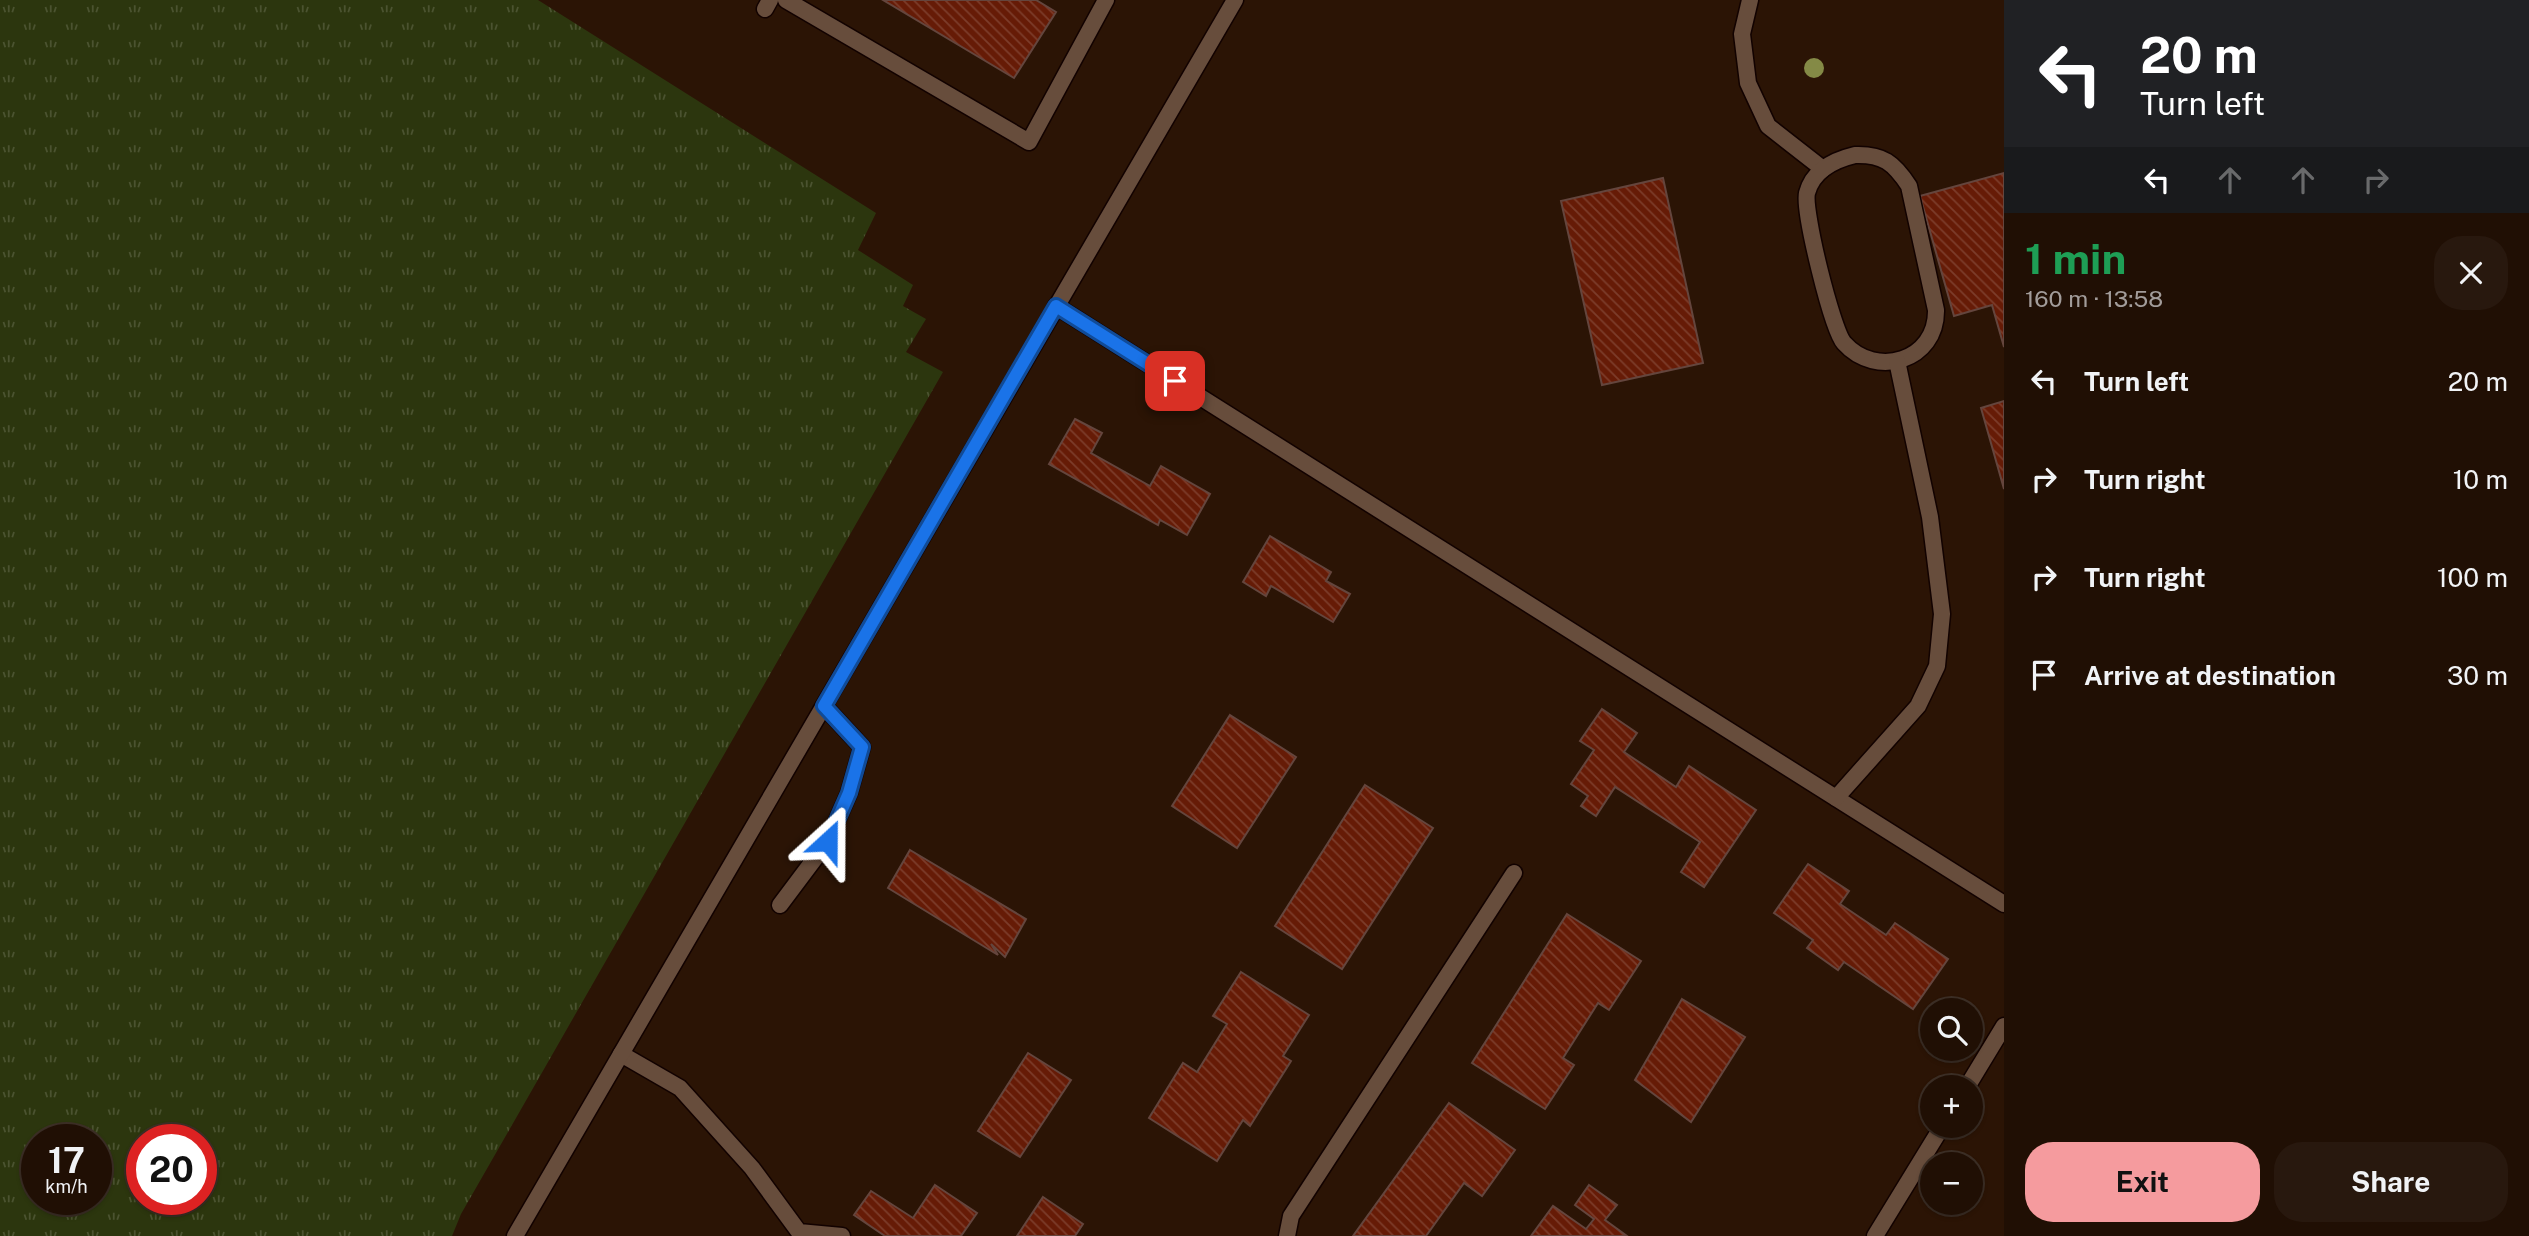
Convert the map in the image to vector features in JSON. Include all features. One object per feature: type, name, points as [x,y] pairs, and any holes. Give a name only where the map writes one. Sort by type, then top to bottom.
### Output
[{"type":"lane","points":[[786,0],[1029,142],[1106,0]]},
{"type":"lane","points":[[515,1236],[1235,0]]},
{"type":"lane","points":[[1750,0],[1742,34],[1748,83],[1768,125],[1823,169]]},
{"type":"lane","points":[[1873,155],[1888,161],[1909,186],[1937,322],[1934,333],[1923,348],[1897,361],[1876,362],[1855,354],[1841,340],[1831,317],[1808,213],[1807,195],[1812,181],[1838,159],[1873,155]]},
{"type":"lane","points":[[1056,306],[2004,904]]},
{"type":"lane","points":[[1836,798],[1919,706],[1937,666],[1942,614],[1930,517],[1897,361]]},
{"type":"lane","points":[[780,905],[828,841],[849,793],[862,747],[824,706]]},
{"type":"lane","points":[[1287,1236],[1291,1216],[1514,873]]},
{"type":"lane","points":[[1974,1075],[2004,1026]]},
{"type":"lane","points":[[621,1054],[680,1087],[751,1168],[799,1232],[842,1236]]},
{"type":"lane","points":[[1875,1236],[1935,1138]]},
{"type":"green space","points":[[0,0],[538,0],[876,213],[858,250],[913,285],[903,306],[926,319],[906,352],[943,372],[461,1214],[452,1236],[0,1236]]},
{"type":"building","points":[[883,0],[1036,0],[1056,12],[1014,78]]},
{"type":"building","points":[[2004,173],[2004,347],[1992,305],[1954,316],[1920,196]]},
{"type":"building","points":[[1663,178],[1703,363],[1602,385],[1561,201]]},
{"type":"building","points":[[2004,401],[2004,489],[1981,408]]},
{"type":"building","points":[[1075,419],[1102,433],[1091,453],[1150,486],[1161,466],[1210,494],[1187,535],[1160,520],[1158,525],[1049,464]]},
{"type":"building","points":[[1270,536],[1331,572],[1326,581],[1350,594],[1333,622],[1271,586],[1266,596],[1243,582]]},
{"type":"building","points":[[1602,709],[1637,733],[1624,752],[1676,787],[1689,766],[1756,810],[1704,887],[1681,872],[1700,842],[1615,787],[1596,816],[1581,806],[1588,796],[1571,784],[1594,750],[1580,741]]},
{"type":"building","points":[[1230,715],[1296,757],[1237,848],[1172,806]]},
{"type":"building","points":[[1365,785],[1433,828],[1342,969],[1275,926]]},
{"type":"building","points":[[910,850],[1026,919],[1005,957],[991,944],[998,955],[888,888]]},
{"type":"building","points":[[1808,864],[1849,891],[1840,904],[1886,935],[1895,923],[1948,959],[1913,1009],[1844,962],[1838,970],[1807,948],[1813,940],[1774,913]]},
{"type":"building","points":[[1567,914],[1641,961],[1609,1010],[1598,1003],[1563,1058],[1574,1065],[1545,1109],[1472,1063]]},
{"type":"building","points":[[1241,972],[1309,1015],[1283,1056],[1291,1061],[1250,1126],[1243,1120],[1217,1161],[1149,1118],[1183,1063],[1197,1072],[1227,1024],[1213,1016]]},
{"type":"building","points":[[1682,999],[1745,1037],[1691,1122],[1635,1080]]},
{"type":"building","points":[[1028,1053],[1071,1080],[1020,1157],[978,1131]]},
{"type":"building","points":[[1449,1103],[1515,1150],[1482,1196],[1464,1183],[1426,1236],[1353,1236]]},
{"type":"building","points":[[935,1185],[977,1213],[961,1236],[885,1236],[854,1215],[871,1191],[913,1218]]},
{"type":"building","points":[[1589,1185],[1617,1205],[1605,1220],[1627,1236],[1531,1236],[1553,1206],[1586,1229],[1594,1219],[1575,1205]]},
{"type":"building","points":[[1043,1197],[1083,1224],[1075,1236],[1017,1236]]},
{"type":"route","points":[[828,841],[849,793],[862,747],[824,706],[1056,306],[1175,381]]}]
